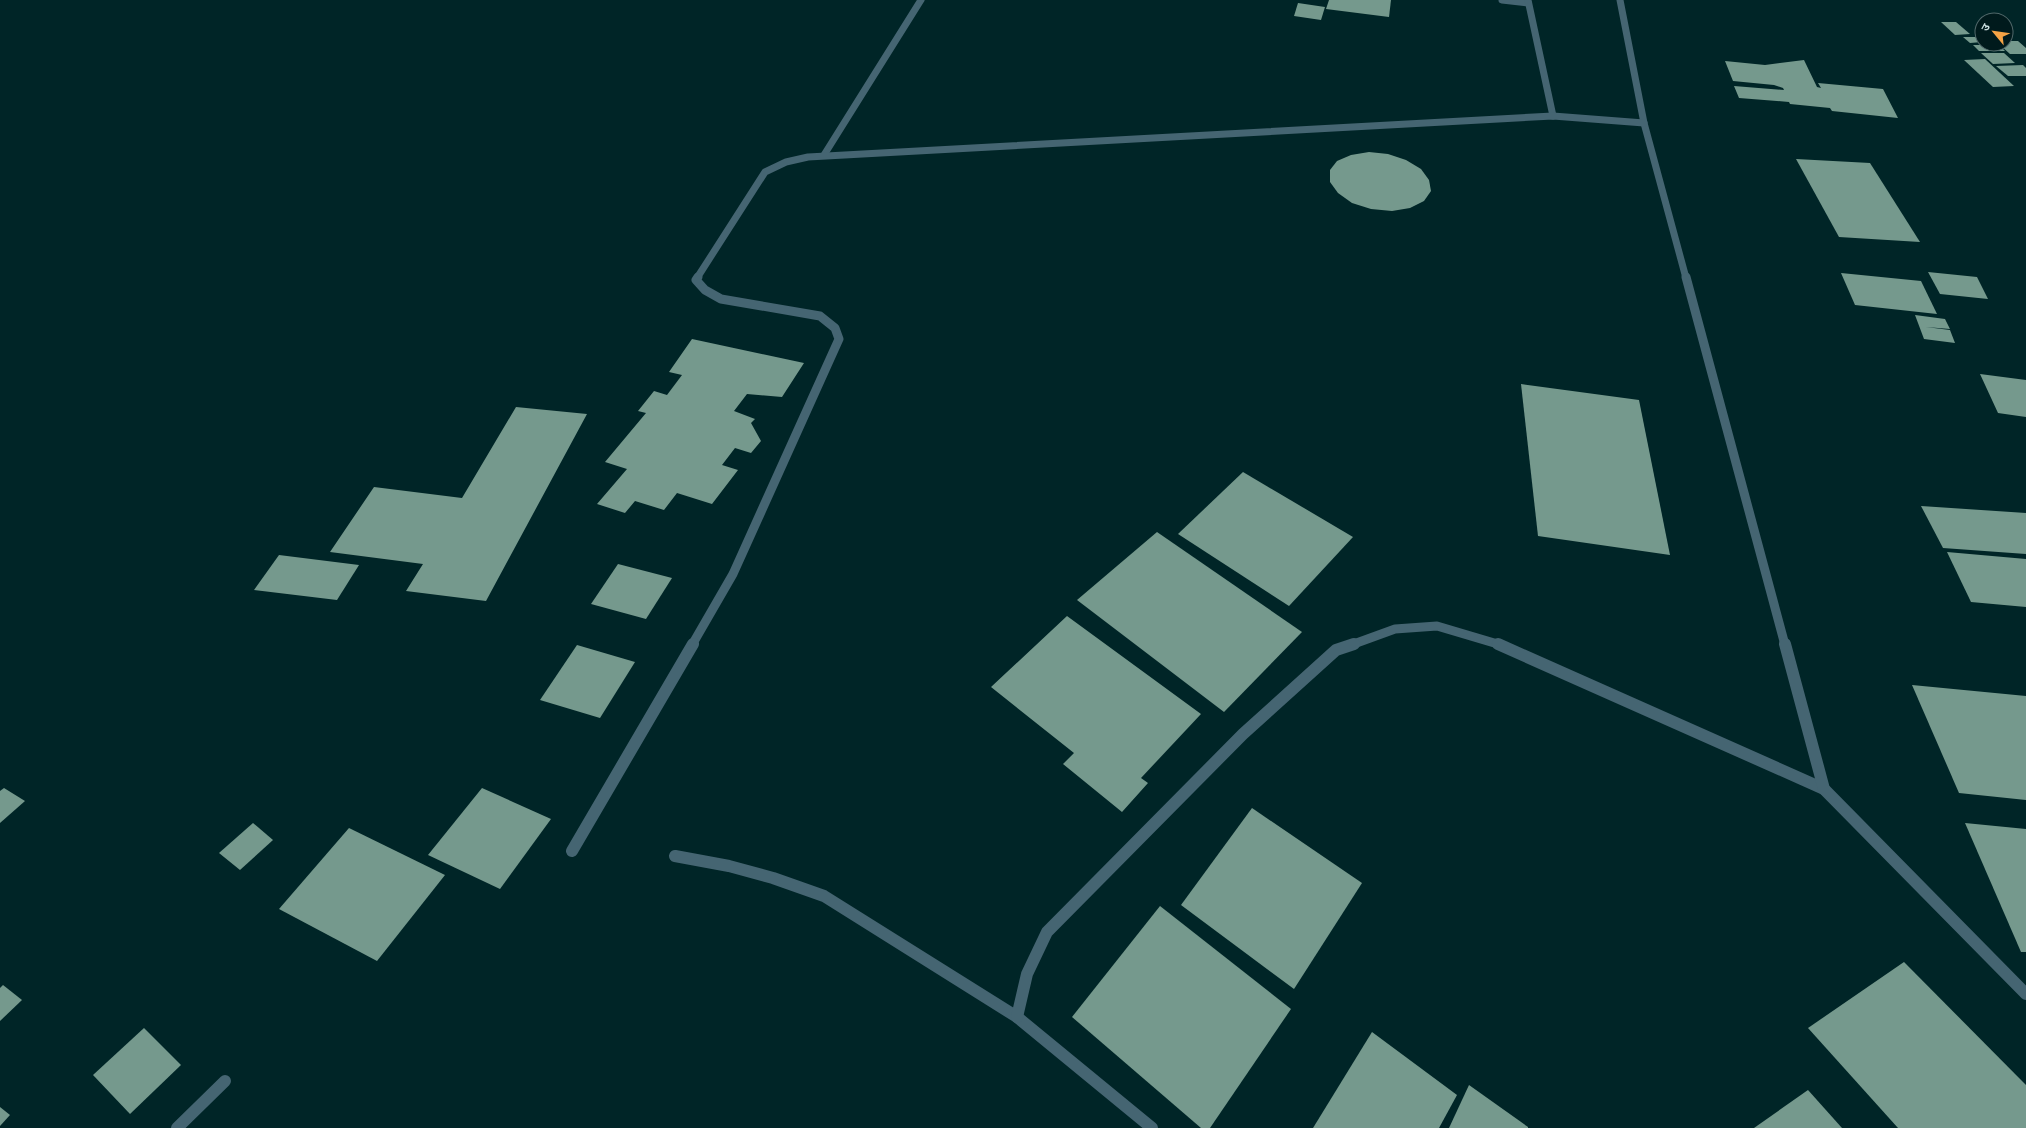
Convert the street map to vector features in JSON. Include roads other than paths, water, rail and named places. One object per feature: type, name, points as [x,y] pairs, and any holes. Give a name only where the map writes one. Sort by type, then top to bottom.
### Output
[{"type":"street","points":[[824,155],[921,0]]},
{"type":"street","points":[[1502,0],[1528,1],[1553,116]]},
{"type":"street","points":[[1620,0],[1644,123],[1824,789]]},
{"type":"street","points":[[572,851],[733,574],[839,339],[835,328],[820,316],[721,299],[705,290],[696,280],[765,172],[780,163],[824,155],[1553,116],[1644,123]]},
{"type":"street","points":[[1017,1017],[1027,974],[1047,932],[1243,734],[1336,650],[1395,629],[1437,626],[1498,643],[1824,789],[2026,994]]},
{"type":"street","points":[[675,856],[728,866],[774,878],[824,896],[1017,1017],[1152,1128]]},
{"type":"street","points":[[177,1128],[225,1081]]}]
